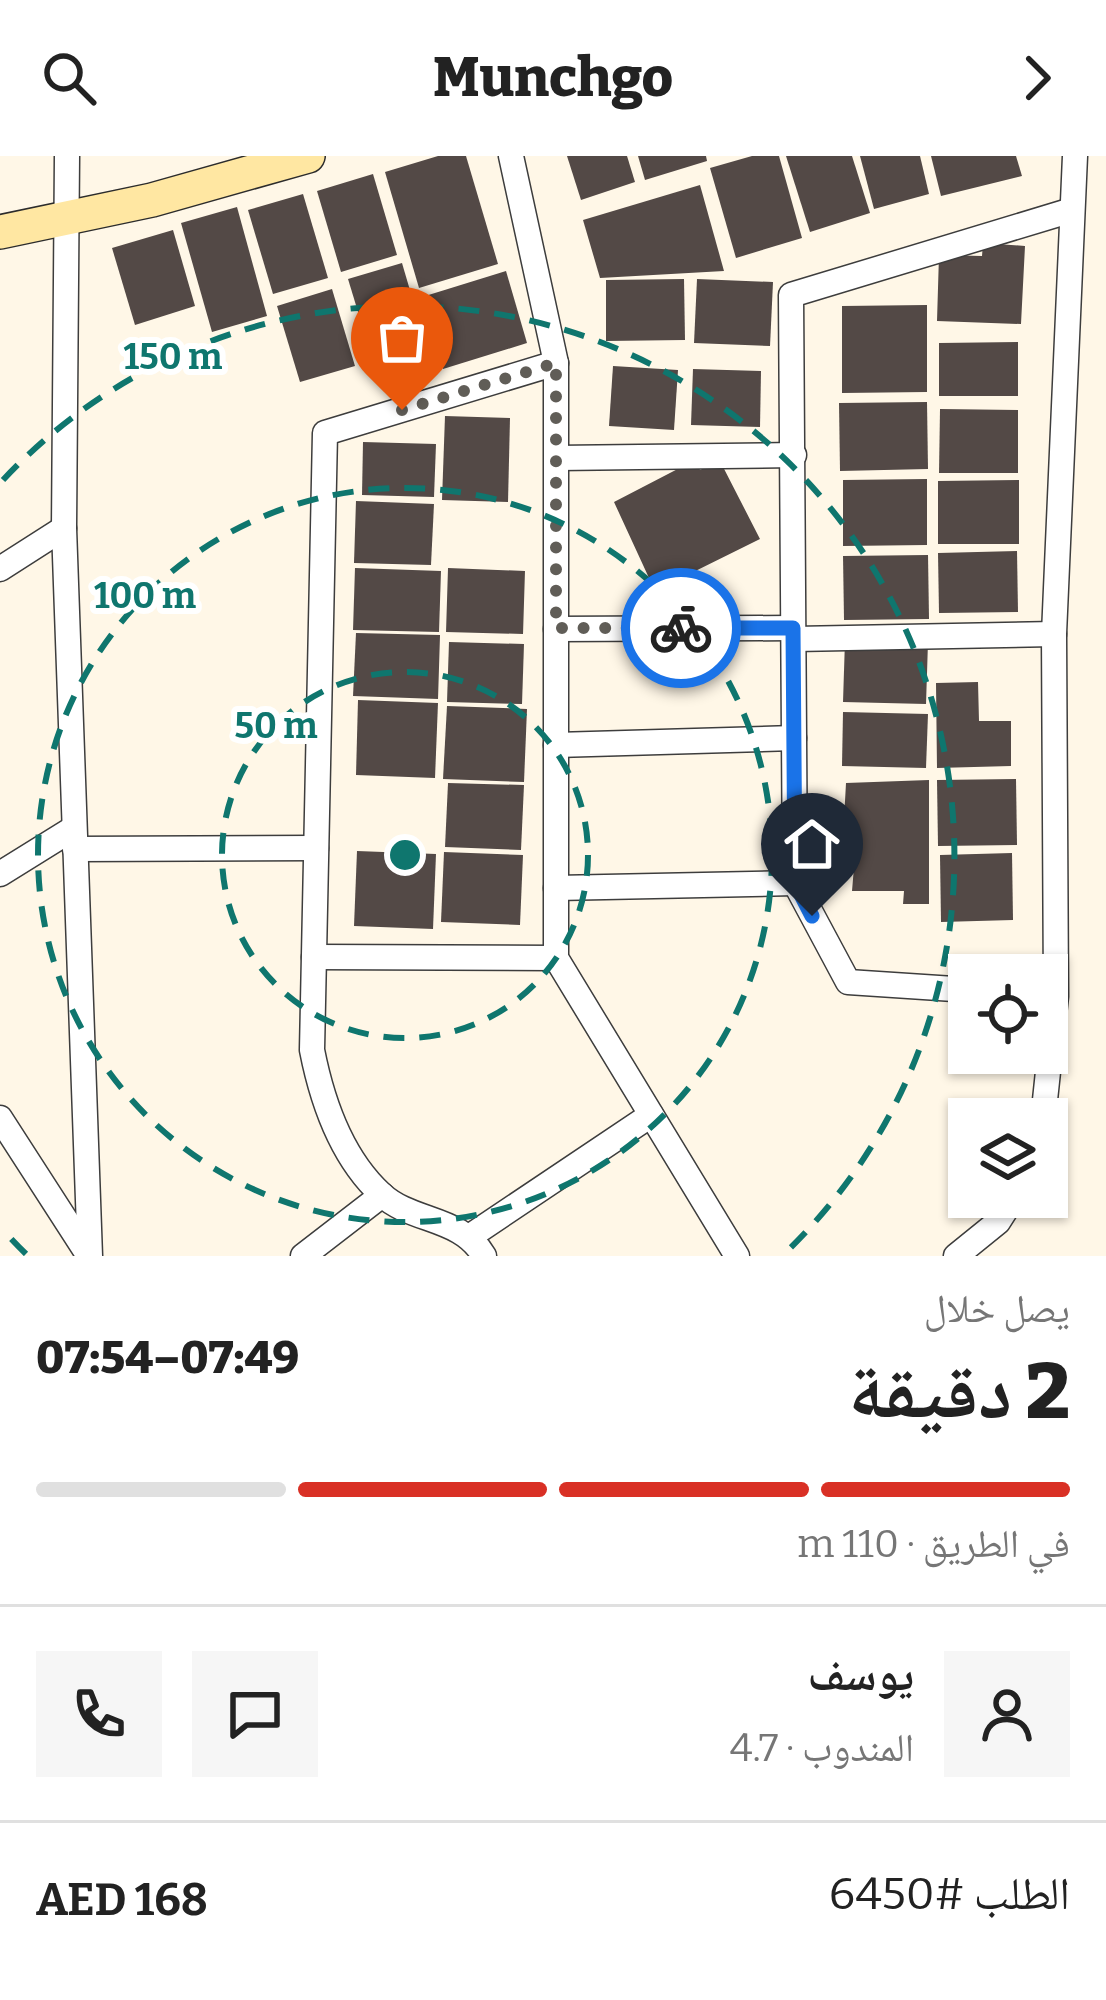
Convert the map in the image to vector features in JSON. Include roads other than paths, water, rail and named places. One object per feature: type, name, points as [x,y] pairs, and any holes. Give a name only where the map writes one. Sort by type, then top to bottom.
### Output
[{"type":"main road","points":[[0,232],[308,156]]},
{"type":"street","points":[[67,156],[64,528],[89,1256]]},
{"type":"street","points":[[512,156],[556,363],[556,958],[737,1256]]},
{"type":"street","points":[[1052,954],[1054,634],[1075,156]]},
{"type":"street","points":[[948,989],[848,982],[795,883],[791,295],[1072,210]]},
{"type":"street","points":[[556,363],[325,433],[312,1050],[324,1111],[382,1195],[478,1246],[651,1115]]},
{"type":"street","points":[[557,458],[794,454]]},
{"type":"street","points":[[0,569],[64,528]]},
{"type":"street","points":[[556,628],[1054,634]]},
{"type":"street","points":[[556,745],[794,738]]},
{"type":"street","points":[[0,874],[75,838],[316,848]]},
{"type":"street","points":[[556,888],[795,883]]},
{"type":"street","points":[[314,957],[556,958]]},
{"type":"street","points":[[0,1118],[89,1256]]},
{"type":"street","points":[[303,1256],[382,1195]]},
{"type":"street","points":[[956,1256],[1001,1218]]}]
